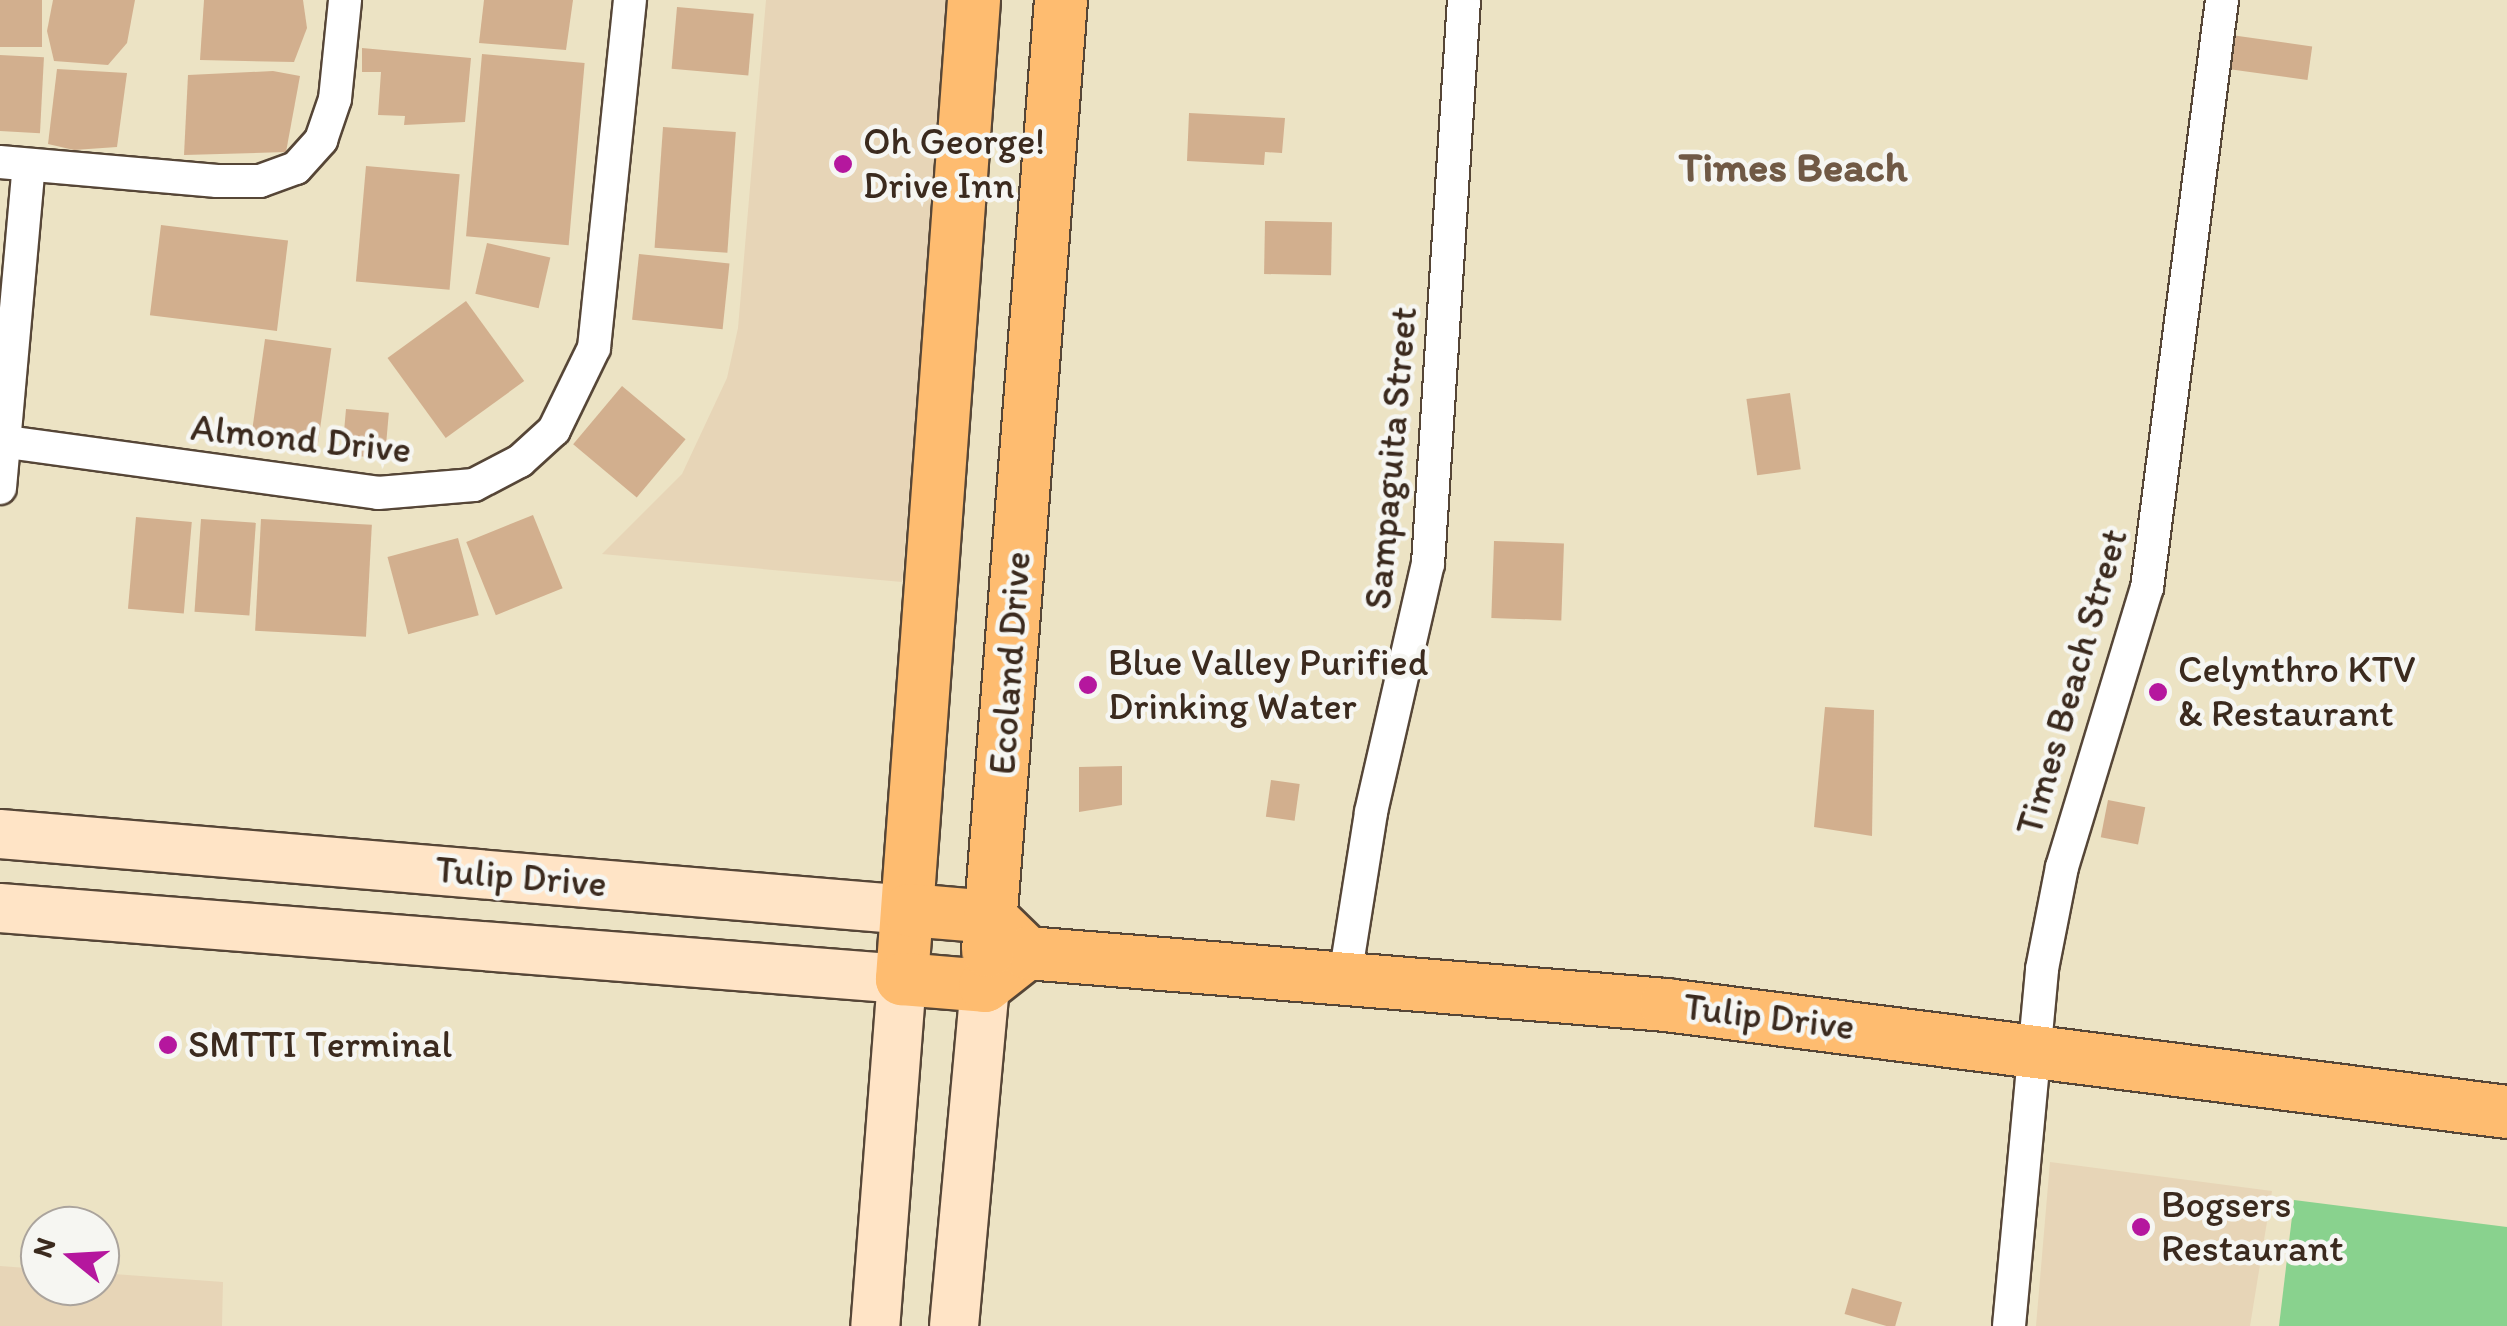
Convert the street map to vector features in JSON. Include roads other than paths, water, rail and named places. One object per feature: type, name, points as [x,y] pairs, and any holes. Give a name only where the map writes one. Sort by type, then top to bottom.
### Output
[{"type":"main road","points":[[875,1326],[974,0]]},
{"type":"main road","name":"Ecoland Drive","points":[[954,1326],[985,986],[1062,0]]},
{"type":"main road","name":"Tulip Drive","points":[[23,836],[990,917]]},
{"type":"main road","points":[[87,915],[93,841]]},
{"type":"main road","name":"Tulip Drive","points":[[20,910],[985,986]]},
{"type":"main road","points":[[985,986],[1027,953],[990,917]]},
{"type":"main road","name":"Tulip Drive","points":[[1027,953],[1666,1005],[2031,1048],[2507,1112]]},
{"type":"street","points":[[0,488],[14,163],[260,182],[296,168],[322,140],[335,99],[345,0]]},
{"type":"street","name":"Almond Drive","points":[[2,441],[378,494],[474,485],[520,462],[554,430],[594,348],[630,0]]},
{"type":"street","name":"Sampaguita Street","points":[[1345,977],[1371,812],[1428,564],[1464,0]]},
{"type":"street","name":"Times Beach Street","points":[[2010,1326],[2031,1048],[2062,867],[2146,588],[2222,0]]},
{"type":"place","name":"Oh George! Drive Inn","points":[[843,164]]},
{"type":"place","name":"Blue Valley Purified Drinking Water","points":[[1088,685]]},
{"type":"place","name":"Celynthro KTV & Restaurant","points":[[2158,692]]},
{"type":"place","name":"SMTTI Terminal","points":[[168,1045]]},
{"type":"place","name":"Bogsers Restaurant","points":[[2141,1227]]},
{"type":"district","name":"Times Beach","points":[[1793,167]]}]
